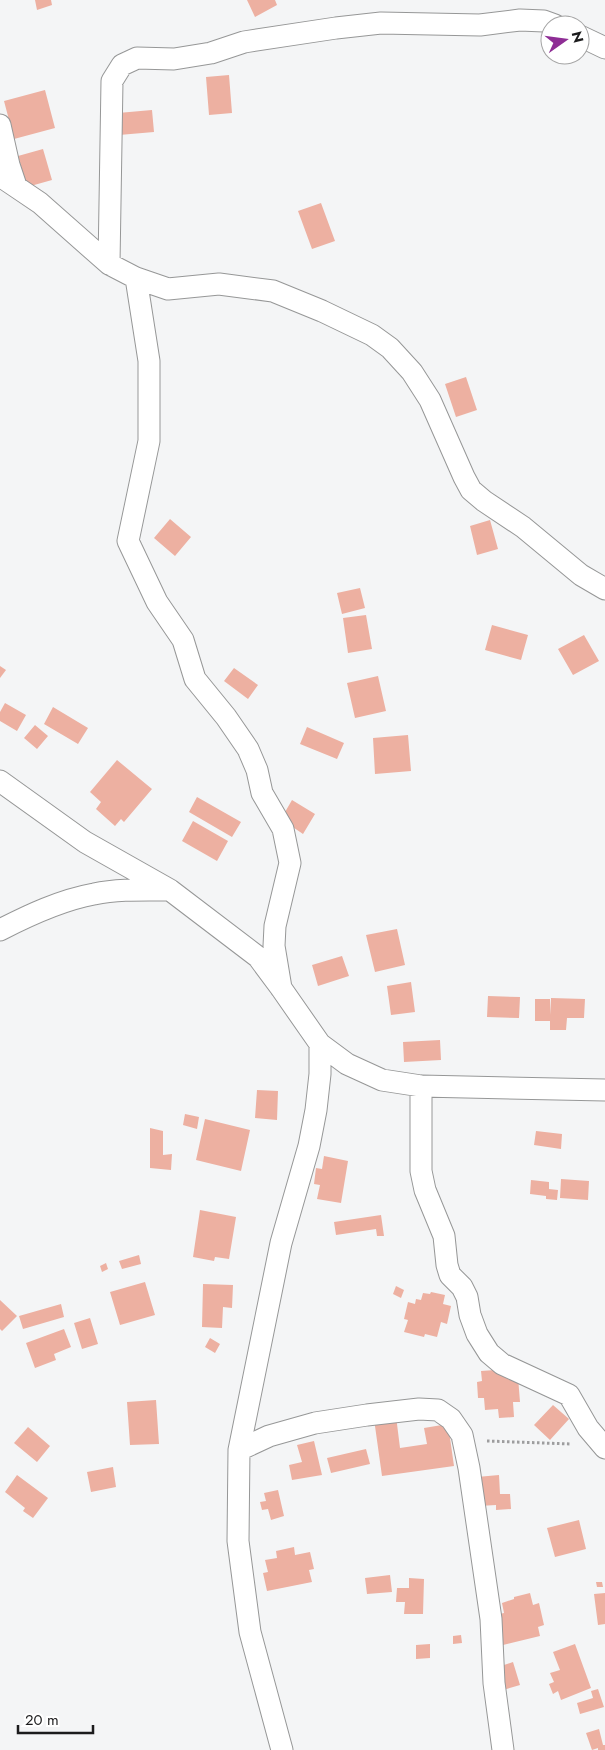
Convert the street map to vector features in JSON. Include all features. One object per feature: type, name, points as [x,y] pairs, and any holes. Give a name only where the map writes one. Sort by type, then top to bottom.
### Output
[{"type":"street","points":[[109,264],[112,81],[122,65],[137,58],[174,59],[211,53],[244,42],[381,23],[480,26],[520,20],[540,21]]},
{"type":"street","points":[[590,41],[605,48]]},
{"type":"street","points":[[0,125],[9,165],[8,181],[40,203],[109,264],[136,278],[168,289],[219,284],[273,292],[322,311],[372,335],[390,348],[412,372],[430,400],[471,490],[523,527],[581,575],[605,589]]},
{"type":"street","points":[[136,278],[149,361],[148,441],[128,541],[157,602],[183,640],[194,679],[226,717],[248,749],[257,770],[262,793],[283,829],[290,863],[275,926],[274,946],[282,988]]},
{"type":"street","points":[[0,781],[85,842],[170,890],[258,957],[282,988],[320,1044],[347,1064],[382,1080],[421,1086],[605,1090]]},
{"type":"street","points":[[0,930],[30,914],[93,894],[124,890],[170,890]]},
{"type":"street","points":[[282,1750],[250,1632],[238,1541],[239,1450],[281,1243],[309,1146],[320,1074],[320,1044]]},
{"type":"street","points":[[421,1086],[421,1172],[425,1190],[444,1236],[450,1275],[462,1287],[477,1334],[488,1353],[502,1364],[569,1395],[588,1428],[604,1447]]},
{"type":"street","points":[[239,1450],[269,1436],[315,1422],[419,1410],[438,1410],[451,1419],[462,1435],[470,1477],[488,1600],[494,1683],[503,1750]]},
{"type":"path","points":[[462,1435],[491,1442],[604,1447]]},
{"type":"building","points":[[35,0],[51,0],[52,5],[37,10]]},
{"type":"building","points":[[247,0],[275,0],[277,5],[255,17]]},
{"type":"building","points":[[229,75],[232,113],[209,115],[206,77]]},
{"type":"building","points":[[45,90],[55,128],[14,139],[4,101]]},
{"type":"building","points":[[152,110],[154,132],[119,135],[118,113]]},
{"type":"building","points":[[43,149],[52,180],[27,187],[18,156]]},
{"type":"building","points":[[321,203],[335,241],[312,249],[298,211]]},
{"type":"building","points":[[466,377],[477,410],[456,417],[445,384]]},
{"type":"building","points":[[170,519],[191,537],[175,556],[154,538]]},
{"type":"building","points":[[490,520],[498,549],[477,555],[470,526]]},
{"type":"building","points":[[360,588],[365,608],[342,614],[337,593]]},
{"type":"building","points":[[366,615],[372,649],[348,653],[343,618]]},
{"type":"building","points":[[492,625],[528,635],[521,660],[485,650]]},
{"type":"building","points":[[584,635],[599,661],[573,675],[558,649]]},
{"type":"building","points":[[0,666],[6,670],[0,678]]},
{"type":"building","points":[[234,668],[258,685],[248,699],[224,681]]},
{"type":"building","points":[[378,676],[386,711],[355,718],[347,683]]},
{"type":"building","points":[[5,703],[26,715],[17,731],[0,721],[0,712]]},
{"type":"building","points":[[53,707],[88,728],[78,744],[44,724]]},
{"type":"building","points":[[35,725],[48,736],[37,749],[24,738]]},
{"type":"building","points":[[307,727],[344,743],[337,759],[300,744]]},
{"type":"building","points":[[408,735],[411,771],[375,774],[373,738]]},
{"type":"building","points":[[117,760],[152,789],[124,822],[121,819],[115,826],[96,809],[101,802],[90,792]]},
{"type":"building","points":[[197,797],[241,822],[232,837],[189,812]]},
{"type":"building","points":[[292,800],[315,814],[303,834],[281,819]]},
{"type":"building","points":[[193,821],[228,841],[217,861],[182,841]]},
{"type":"building","points":[[397,929],[405,965],[375,972],[366,935]]},
{"type":"building","points":[[342,956],[349,976],[318,986],[312,965]]},
{"type":"building","points":[[411,982],[415,1012],[391,1015],[387,986]]},
{"type":"building","points":[[488,996],[520,997],[519,1018],[487,1017]]},
{"type":"building","points":[[551,998],[585,999],[584,1018],[567,1018],[566,1030],[550,1030],[550,1021],[535,1021],[535,999],[550,999],[551,1015]]},
{"type":"building","points":[[440,1040],[441,1060],[404,1062],[403,1042]]},
{"type":"building","points":[[257,1090],[278,1091],[277,1120],[255,1118]]},
{"type":"building","points":[[185,1114],[199,1117],[197,1129],[183,1125]]},
{"type":"building","points":[[205,1119],[250,1130],[241,1171],[196,1160]]},
{"type":"building","points":[[150,1128],[163,1131],[163,1155],[172,1154],[171,1170],[150,1168]]},
{"type":"building","points":[[536,1131],[562,1134],[561,1149],[534,1145]]},
{"type":"building","points":[[324,1156],[348,1161],[341,1203],[317,1199],[320,1185],[314,1184],[316,1168],[322,1169]]},
{"type":"building","points":[[561,1179],[589,1181],[588,1200],[560,1198]]},
{"type":"building","points":[[531,1180],[549,1182],[549,1189],[558,1190],[557,1200],[546,1199],[546,1196],[530,1194]]},
{"type":"building","points":[[200,1210],[236,1217],[229,1259],[215,1257],[214,1261],[193,1257]]},
{"type":"building","points":[[381,1215],[384,1236],[377,1236],[376,1229],[336,1235],[334,1222]]},
{"type":"building","points":[[139,1255],[141,1264],[122,1269],[119,1261]]},
{"type":"building","points":[[106,1263],[108,1269],[102,1272],[100,1266]]},
{"type":"building","points":[[145,1282],[155,1315],[120,1325],[110,1292]]},
{"type":"building","points":[[203,1284],[233,1285],[232,1308],[223,1307],[222,1328],[202,1327]]},
{"type":"building","points":[[396,1286],[404,1290],[401,1298],[393,1294]]},
{"type":"building","points":[[431,1292],[445,1295],[443,1304],[451,1306],[447,1324],[441,1322],[437,1337],[425,1334],[424,1337],[404,1332],[408,1320],[404,1319],[408,1302],[415,1304],[416,1299],[421,1300],[423,1293],[430,1294]]},
{"type":"building","points":[[0,1300],[17,1316],[2,1331],[0,1329]]},
{"type":"building","points":[[61,1304],[64,1317],[23,1329],[19,1316]]},
{"type":"building","points":[[90,1318],[98,1344],[82,1349],[74,1323]]},
{"type":"building","points":[[64,1329],[71,1347],[54,1354],[56,1360],[35,1368],[26,1343]]},
{"type":"building","points":[[210,1338],[220,1344],[215,1353],[205,1347]]},
{"type":"building","points":[[509,1369],[518,1377],[520,1402],[513,1402],[514,1417],[499,1418],[498,1409],[485,1410],[484,1398],[478,1398],[477,1382],[482,1381],[481,1371]]},
{"type":"building","points":[[156,1400],[159,1444],[130,1445],[127,1402]]},
{"type":"building","points":[[553,1405],[569,1419],[550,1440],[534,1425]]},
{"type":"building","points":[[396,1416],[400,1448],[427,1444],[424,1428],[448,1424],[454,1466],[382,1476],[374,1419]]},
{"type":"building","points":[[28,1427],[50,1446],[37,1462],[14,1443]]},
{"type":"building","points":[[314,1441],[322,1475],[292,1480],[289,1465],[302,1462],[297,1445]]},
{"type":"building","points":[[366,1449],[370,1464],[331,1473],[327,1458]]},
{"type":"building","points":[[113,1467],[116,1487],[91,1492],[87,1472]]},
{"type":"building","points":[[17,1475],[48,1498],[33,1518],[23,1511],[25,1508],[5,1492]]},
{"type":"building","points":[[499,1475],[500,1494],[510,1494],[511,1509],[496,1510],[496,1505],[479,1506],[477,1477]]},
{"type":"building","points":[[278,1490],[284,1516],[271,1520],[268,1509],[262,1510],[260,1502],[266,1501],[264,1493]]},
{"type":"building","points":[[579,1520],[586,1549],[555,1557],[547,1528]]},
{"type":"building","points":[[294,1547],[295,1555],[310,1552],[314,1569],[309,1570],[312,1582],[267,1591],[263,1573],[268,1572],[265,1560],[277,1558],[276,1551]]},
{"type":"building","points":[[390,1575],[392,1592],[367,1594],[365,1578]]},
{"type":"building","points":[[409,1578],[424,1579],[423,1614],[404,1614],[405,1602],[396,1602],[397,1588],[409,1588]]},
{"type":"building","points":[[596,1582],[602,1582],[603,1587],[597,1587]]},
{"type":"building","points":[[530,1593],[533,1605],[539,1603],[544,1625],[538,1627],[540,1636],[503,1645],[495,1615],[504,1613],[502,1603],[514,1599],[514,1597]]},
{"type":"building","points":[[605,1593],[605,1624],[598,1625],[594,1594]]},
{"type":"building","points":[[461,1635],[462,1643],[453,1644],[453,1636]]},
{"type":"building","points":[[430,1644],[430,1658],[416,1659],[416,1645]]},
{"type":"building","points":[[575,1644],[591,1688],[561,1700],[558,1691],[553,1694],[549,1684],[554,1682],[550,1673],[560,1670],[553,1652]]},
{"type":"building","points":[[513,1662],[520,1685],[503,1690],[501,1666]]},
{"type":"building","points":[[598,1689],[604,1707],[580,1714],[577,1703],[593,1698],[591,1691]]},
{"type":"building","points":[[599,1729],[605,1750],[598,1750],[598,1748],[592,1750],[586,1733]]}]
